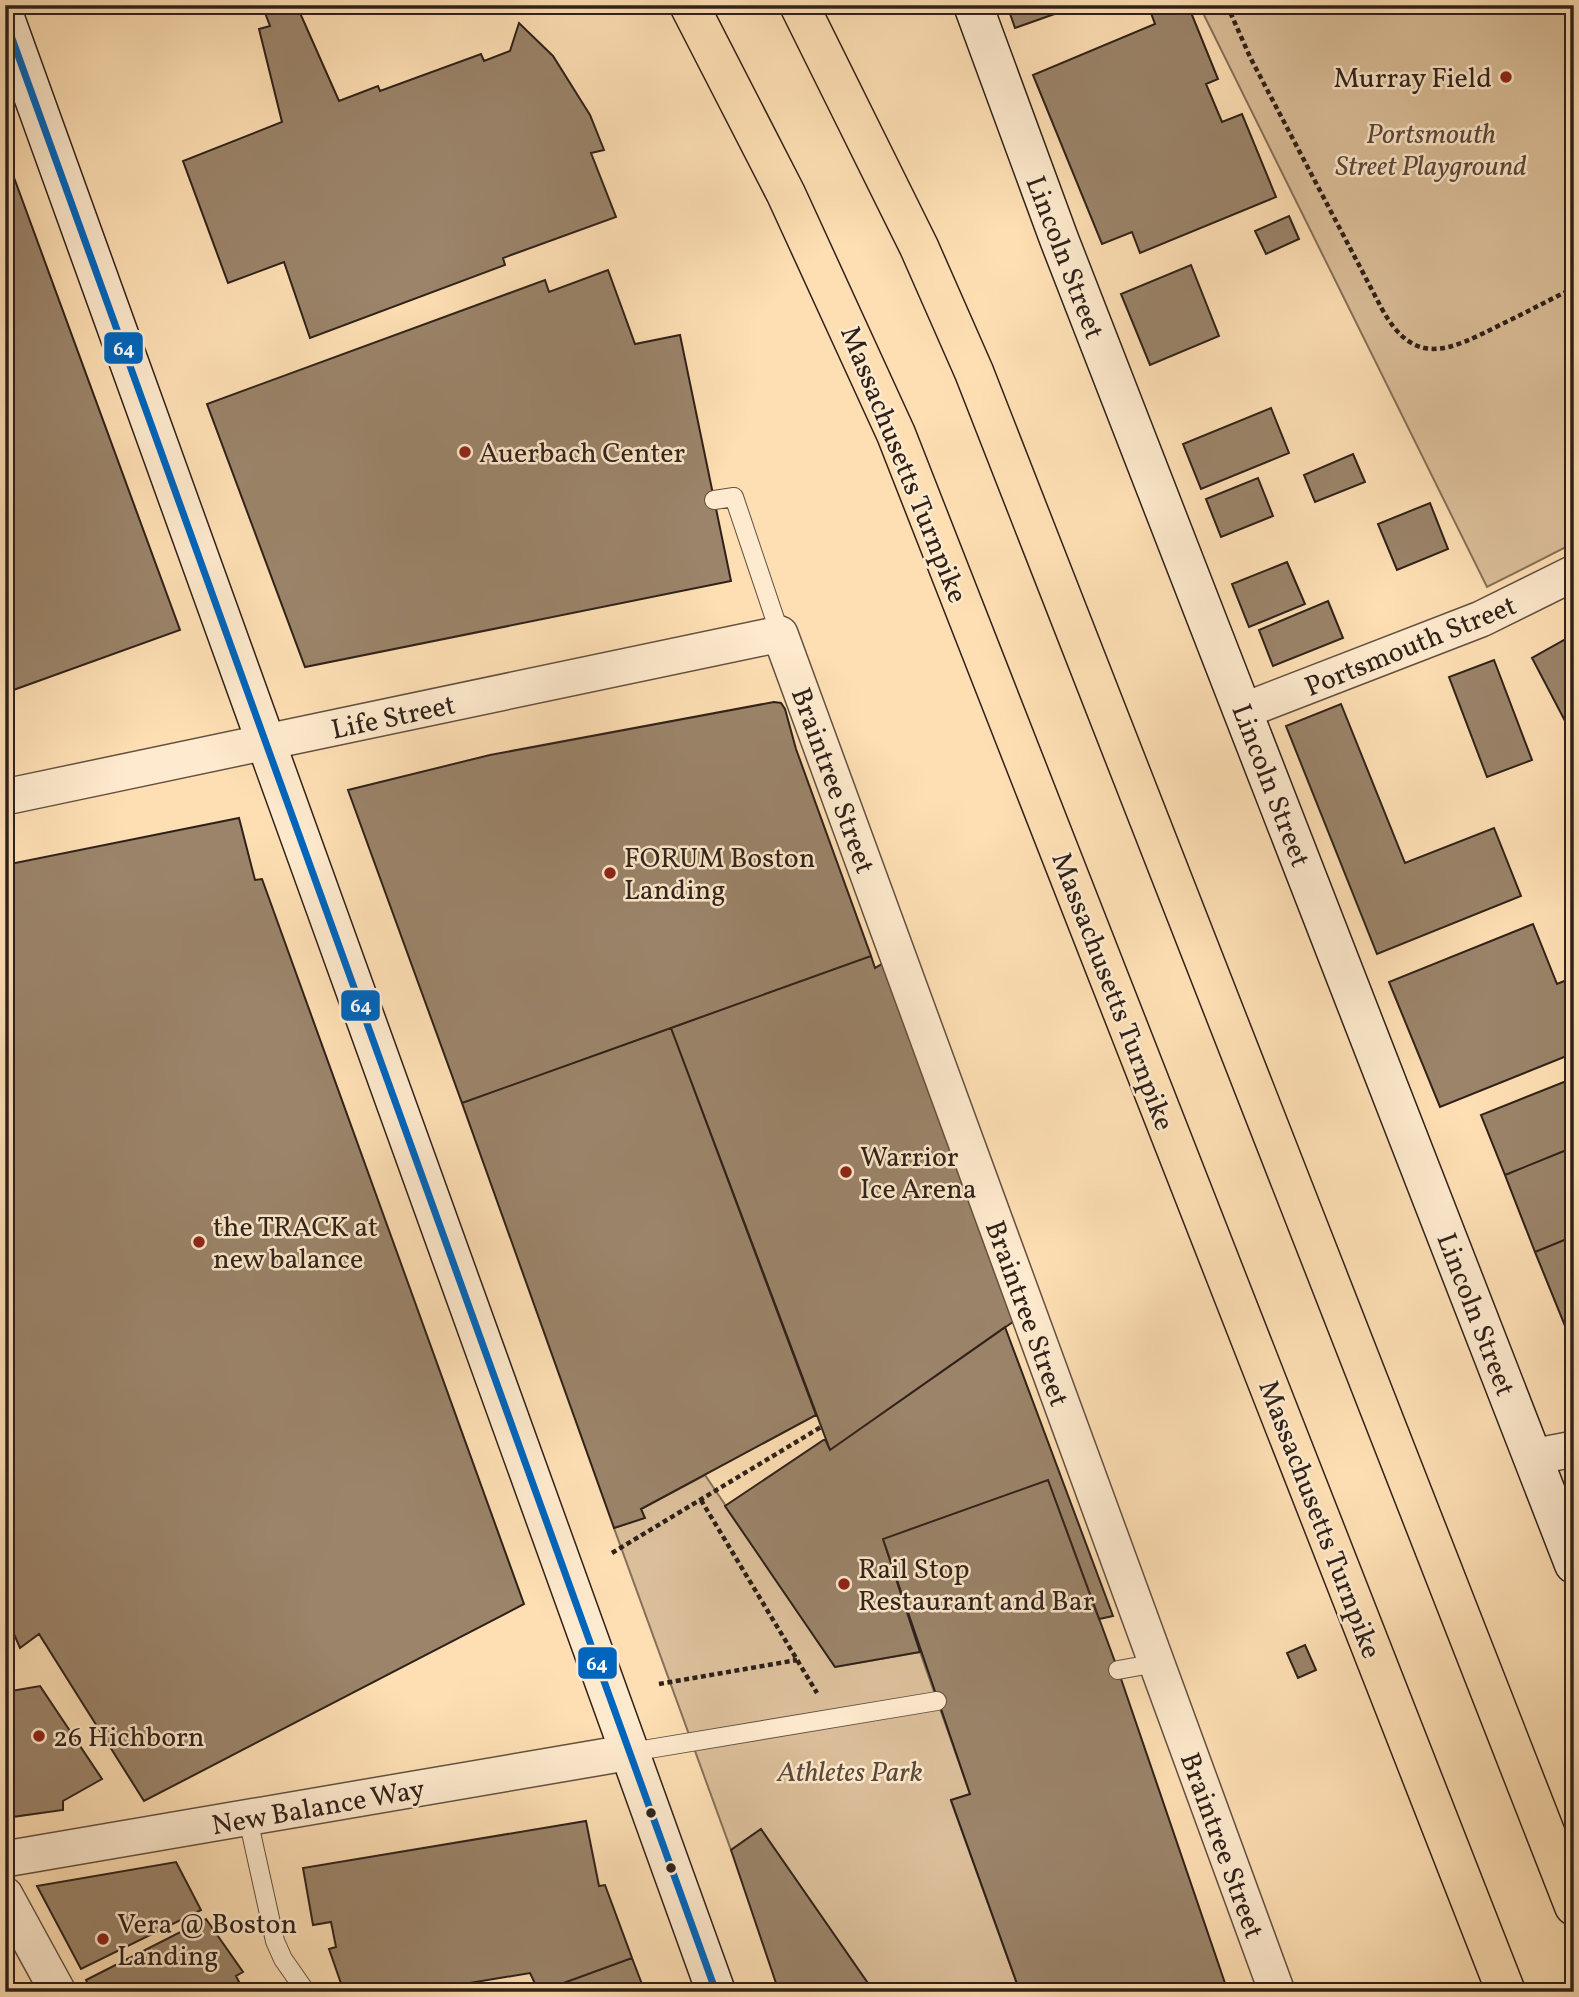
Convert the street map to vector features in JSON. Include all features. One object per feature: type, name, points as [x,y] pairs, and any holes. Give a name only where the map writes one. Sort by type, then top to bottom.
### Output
[{"type":"highway","name":"Massachusetts Turnpike","points":[[689,5],[786,194],[895,434],[1506,1992]]},
{"type":"highway","points":[[799,5],[901,210],[974,372],[1574,1906]]},
{"type":"street","name":"Lincoln Street","points":[[973,5],[1042,197],[1574,1564]]},
{"type":"street","points":[[5,18],[716,1992]]},
{"type":"street","name":"Portsmouth Street","points":[[1243,711],[1481,619],[1574,573]]},
{"type":"street","name":"Life Street","points":[[5,797],[780,634]]},
{"type":"street","name":"Braintree Street","points":[[780,634],[1277,1992]]},
{"type":"street","points":[[1532,1457],[1574,1449]]},
{"type":"street","name":"New Balance Way","points":[[5,1859],[631,1752]]},
{"type":"street","points":[[5,1895],[58,1992]]},
{"type":"lane","points":[[714,500],[734,497],[780,634]]},
{"type":"lane","points":[[1118,1670],[1157,1663]]},
{"type":"lane","points":[[631,1752],[937,1700]]},
{"type":"lane","points":[[248,1819],[275,1941],[283,1959],[306,1992]]},
{"type":"path","points":[[1227,5],[1246,49],[1382,309],[1404,339],[1429,350],[1452,348],[1574,288]]},
{"type":"path","points":[[612,1553],[821,1427]]},
{"type":"path","points":[[701,1500],[832,1718]]},
{"type":"path","points":[[659,1684],[797,1660]]},
{"type":"green space","name":"Portsmouth Street Playground","points":[[1199,5],[1574,5],[1574,543],[1487,587]]},
{"type":"green space","name":"Athletes Park","points":[[705,1475],[835,1667],[920,1652],[970,1794],[951,1801],[1020,1992],[874,1992],[761,1830],[731,1850],[614,1528],[644,1518],[641,1509]]},
{"type":"building","points":[[262,5],[307,5],[309,9],[300,13],[339,101],[378,86],[380,91],[481,54],[484,61],[510,51],[519,23],[553,56],[590,115],[604,150],[591,153],[616,217],[503,258],[505,265],[310,338],[284,262],[228,283],[183,161],[282,122],[259,29],[270,26]]},
{"type":"building","points":[[1007,5],[1080,5],[1015,28]]},
{"type":"building","points":[[1148,5],[1188,5],[1218,79],[1206,84],[1222,122],[1242,114],[1276,197],[1140,253],[1132,232],[1102,244],[1033,75],[1155,24]]},
{"type":"building","points":[[5,153],[180,630],[5,693]]},
{"type":"building","points":[[1289,216],[1299,239],[1266,254],[1255,231]]},
{"type":"building","points":[[1191,265],[1219,336],[1150,365],[1121,294]]},
{"type":"building","name":"Auerbach Center","points":[[608,270],[635,344],[680,335],[731,581],[305,667],[207,404],[545,280],[549,292]]},
{"type":"building","points":[[1271,408],[1289,453],[1201,489],[1183,444]]},
{"type":"building","points":[[1353,454],[1365,482],[1315,502],[1304,475]]},
{"type":"building","points":[[1258,478],[1273,516],[1221,537],[1206,499]]},
{"type":"building","points":[[1430,503],[1448,549],[1397,570],[1378,524]]},
{"type":"building","points":[[1287,562],[1305,604],[1249,627],[1232,584]]},
{"type":"building","points":[[1328,601],[1343,638],[1273,666],[1259,630]]},
{"type":"building","points":[[1573,635],[1574,716],[1565,721],[1532,658]]},
{"type":"building","points":[[1494,660],[1532,760],[1487,777],[1449,677]]},
{"type":"building","name":"FORUM Boston Landing","points":[[774,702],[781,703],[785,709],[796,749],[871,956],[462,1103],[348,790],[490,755]]},
{"type":"building","points":[[1341,704],[1405,863],[1494,828],[1521,896],[1377,954],[1286,726]]},
{"type":"building","name":"the TRACK at new balance","points":[[239,818],[255,880],[262,879],[524,1604],[144,1801],[39,1634],[20,1648],[5,1613],[5,865]]},
{"type":"building","points":[[1533,924],[1557,984],[1574,977],[1574,1053],[1440,1107],[1389,982]]},
{"type":"building","name":"Warrior Ice Arena","points":[[871,956],[875,968],[890,959],[1020,1317],[830,1450],[671,1028]]},
{"type":"building","points":[[671,1028],[816,1415],[641,1509],[645,1518],[614,1528],[462,1103]]},
{"type":"building","points":[[1574,1078],[1574,1147],[1505,1175],[1481,1115]]},
{"type":"building","points":[[1574,1147],[1574,1236],[1535,1252],[1505,1175]]},
{"type":"building","points":[[1574,1236],[1574,1348],[1535,1252]]},
{"type":"building","points":[[1005,1327],[1113,1616],[1099,1619],[1048,1480],[883,1539],[920,1652],[835,1667],[725,1506],[825,1439],[830,1450]]},
{"type":"building","points":[[1048,1480],[1118,1670],[1228,1992],[1020,1992],[951,1800],[970,1794],[883,1539]]},
{"type":"building","points":[[1305,1645],[1316,1670],[1298,1678],[1287,1653]]},
{"type":"building","name":"26 Hichborn","points":[[40,1686],[102,1779],[63,1801],[63,1810],[5,1818],[5,1692]]},
{"type":"building","points":[[586,1821],[599,1886],[605,1885],[632,1958],[539,1992],[530,1973],[416,1992],[344,1992],[329,1949],[336,1947],[331,1922],[313,1925],[303,1868]]},
{"type":"building","points":[[761,1829],[874,1992],[779,1992],[731,1850]]},
{"type":"building","name":"Vera @ Boston Landing","points":[[176,1862],[201,1910],[81,1969],[37,1886]]},
{"type":"building","points":[[206,1919],[243,1972],[236,1976],[244,1992],[92,1992],[86,1980]]},
{"type":"building","points":[[632,1958],[645,1992],[539,1992]]},
{"type":"transit line","name":"64","points":[[5,19],[716,1992]]},
{"type":"place","name":"Murray Field","points":[[1506,77]]},
{"type":"place","name":"Auerbach Center","points":[[465,452]]},
{"type":"place","name":"FORUM Boston Landing","points":[[610,873]]},
{"type":"place","name":"Warrior Ice Arena","points":[[846,1172]]},
{"type":"place","name":"the TRACK at new balance","points":[[199,1242]]},
{"type":"place","name":"Rail Stop Restaurant and Bar","points":[[844,1584]]},
{"type":"place","name":"26 Hichborn","points":[[39,1736]]},
{"type":"place","name":"Vera @ Boston Landing","points":[[103,1939]]}]
